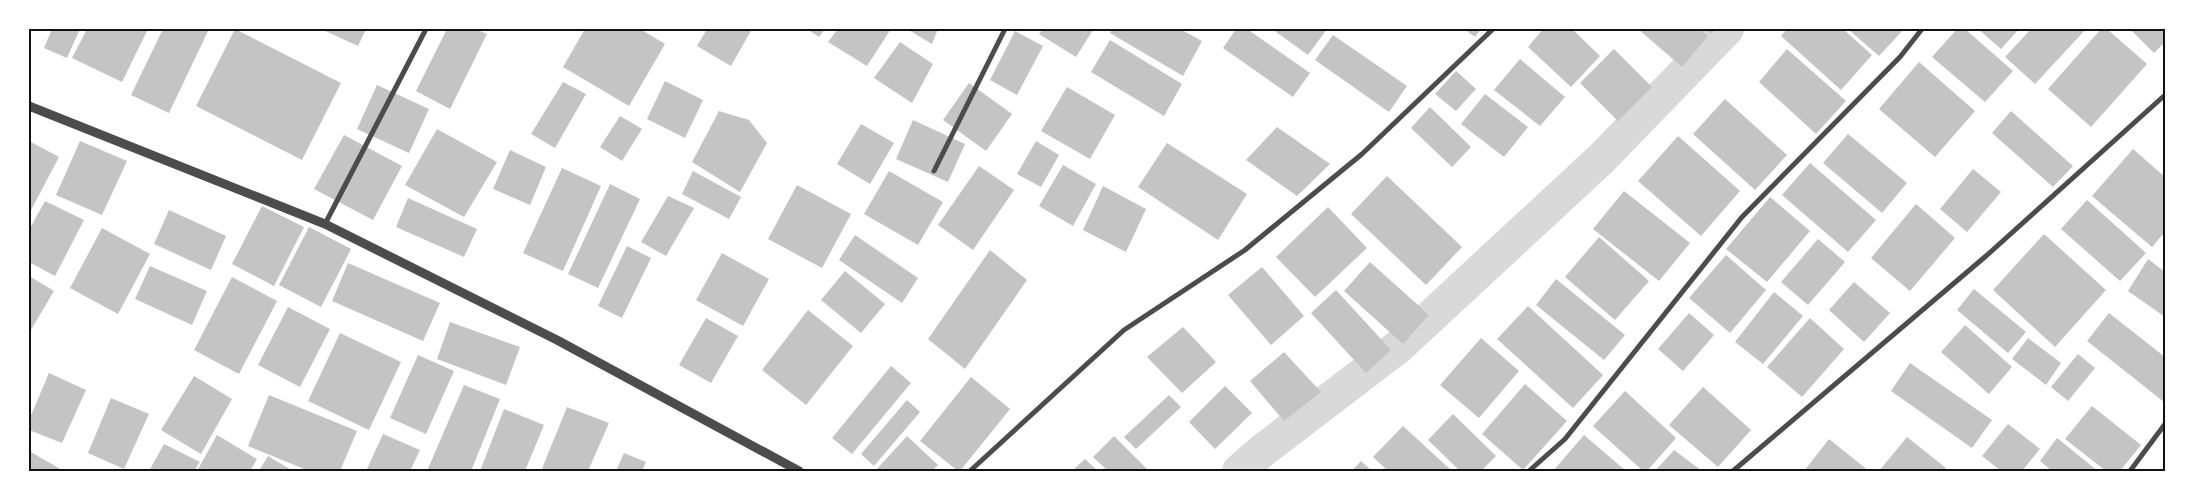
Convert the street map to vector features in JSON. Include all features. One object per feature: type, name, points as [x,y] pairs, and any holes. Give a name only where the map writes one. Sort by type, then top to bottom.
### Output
[{"type":"street","points":[[325,224],[426,29]]},
{"type":"street","points":[[934,171],[1005,29]]},
{"type":"street","points":[[970,471],[1124,330],[1245,250],[1362,154],[1493,29]]},
{"type":"street","points":[[1529,471],[1565,439],[1742,218],[1900,57],[1922,29]]},
{"type":"street","points":[[1733,471],[1986,256],[2165,95]]},
{"type":"street","points":[[29,106],[325,224],[557,340],[799,471]]},
{"type":"street","points":[[2130,471],[2165,424]]},
{"type":"building","points":[[52,29],[80,29],[67,58],[44,48]]},
{"type":"building","points":[[87,29],[148,29],[122,82],[72,58]]},
{"type":"building","points":[[163,29],[209,29],[169,113],[131,95]]},
{"type":"building","points":[[235,29],[341,83],[302,160],[196,106]]},
{"type":"building","points":[[321,29],[366,29],[358,46]]},
{"type":"building","points":[[447,29],[475,29],[487,34],[450,109],[416,91]]},
{"type":"building","points":[[585,29],[640,29],[665,44],[629,106],[563,67]]},
{"type":"building","points":[[707,29],[752,29],[731,66],[697,46]]},
{"type":"building","points":[[807,29],[825,29],[819,37]]},
{"type":"building","points":[[838,29],[891,29],[867,66],[828,42]]},
{"type":"building","points":[[907,29],[938,29],[932,44]]},
{"type":"building","points":[[1043,29],[1093,30],[1076,57],[1039,34]]},
{"type":"building","points":[[1112,29],[1180,29],[1202,41],[1183,76],[1110,33]]},
{"type":"building","points":[[1236,29],[1247,29],[1310,73],[1293,97],[1223,48]]},
{"type":"building","points":[[1272,29],[1327,29],[1308,55]]},
{"type":"building","points":[[1464,29],[1481,29],[1475,37]]},
{"type":"building","points":[[1543,29],[1572,29],[1600,56],[1571,87],[1528,47]]},
{"type":"building","points":[[1638,29],[1700,29],[1708,36],[1682,67]]},
{"type":"building","points":[[1705,29],[1716,29],[1711,34]]},
{"type":"building","points":[[1787,29],[1843,29],[1872,55],[1841,90],[1781,36]]},
{"type":"building","points":[[1848,29],[1904,29],[1879,56]]},
{"type":"building","points":[[1957,29],[1965,29],[2013,71],[1985,102],[1932,57]]},
{"type":"building","points":[[1978,29],[2019,29],[2001,49]]},
{"type":"building","points":[[2031,29],[2086,29],[2035,84],[2005,57]]},
{"type":"building","points":[[2101,29],[2107,29],[2147,64],[2091,127],[2048,89]]},
{"type":"building","points":[[2130,29],[2165,29],[2165,42],[2154,53]]},
{"type":"building","points":[[1015,31],[1043,46],[1017,95],[990,80]]},
{"type":"building","points":[[1333,35],[1407,86],[1389,112],[1315,60]]},
{"type":"building","points":[[1110,40],[1182,84],[1164,116],[1091,72]]},
{"type":"building","points":[[900,42],[933,64],[912,103],[874,78]]},
{"type":"building","points":[[1614,49],[1652,87],[1618,121],[1580,83]]},
{"type":"building","points":[[1787,49],[1846,101],[1816,134],[1759,82]]},
{"type":"building","points":[[1520,59],[1565,97],[1540,126],[1494,90]]},
{"type":"building","points":[[1919,62],[1975,111],[1935,157],[1879,109]]},
{"type":"building","points":[[1456,71],[1476,89],[1456,111],[1435,94]]},
{"type":"building","points":[[665,81],[703,100],[685,138],[647,119]]},
{"type":"building","points":[[563,82],[586,94],[555,148],[531,134]]},
{"type":"building","points":[[969,83],[1012,114],[986,151],[943,120]]},
{"type":"building","points":[[377,85],[429,109],[409,153],[357,129]]},
{"type":"building","points":[[1067,87],[1115,115],[1090,159],[1041,131]]},
{"type":"building","points":[[1485,94],[1528,127],[1504,157],[1461,124]]},
{"type":"building","points":[[1725,99],[1787,155],[1755,190],[1693,134]]},
{"type":"building","points":[[1430,107],[1471,147],[1452,167],[1411,128]]},
{"type":"building","points":[[719,111],[749,120],[767,143],[740,192],[692,162]]},
{"type":"building","points":[[2011,111],[2073,166],[2053,187],[1992,133]]},
{"type":"building","points":[[620,116],[642,129],[622,161],[600,147]]},
{"type":"building","points":[[913,120],[965,144],[948,182],[896,159]]},
{"type":"building","points":[[861,124],[894,143],[870,184],[837,164]]},
{"type":"building","points":[[1277,127],[1330,164],[1297,196],[1246,160]]},
{"type":"building","points":[[437,129],[497,162],[464,217],[405,185]]},
{"type":"building","points":[[1848,134],[1907,183],[1882,213],[1823,163]]},
{"type":"building","points":[[344,135],[402,166],[373,220],[314,189]]},
{"type":"building","points":[[1678,136],[1740,191],[1701,236],[1638,181]]},
{"type":"building","points":[[29,141],[59,157],[29,214]]},
{"type":"building","points":[[80,141],[127,161],[102,215],[56,195]]},
{"type":"building","points":[[1036,141],[1059,155],[1041,187],[1017,174]]},
{"type":"building","points":[[1167,143],[1247,194],[1218,240],[1138,187]]},
{"type":"building","points":[[2133,149],[2165,177],[2165,232],[2152,247],[2092,196]]},
{"type":"building","points":[[510,150],[546,167],[530,205],[493,189]]},
{"type":"building","points":[[1810,163],[1876,220],[1848,252],[1782,195]]},
{"type":"building","points":[[1063,165],[1096,184],[1073,226],[1039,206]]},
{"type":"building","points":[[979,166],[1014,190],[973,250],[938,225]]},
{"type":"building","points":[[562,168],[601,186],[563,271],[523,253]]},
{"type":"building","points":[[1973,169],[2001,192],[1967,232],[1940,209]]},
{"type":"building","points":[[693,171],[741,197],[729,219],[682,194]]},
{"type":"building","points":[[889,171],[943,202],[918,245],[864,214]]},
{"type":"building","points":[[1387,176],[1462,247],[1426,285],[1351,214]]},
{"type":"building","points":[[610,184],[640,199],[598,288],[568,274]]},
{"type":"building","points":[[797,185],[851,214],[822,268],[768,239]]},
{"type":"building","points":[[1103,186],[1146,209],[1126,252],[1083,230]]},
{"type":"building","points":[[1624,191],[1690,243],[1659,281],[1593,229]]},
{"type":"building","points":[[668,196],[694,208],[666,256],[641,242]]},
{"type":"building","points":[[1770,197],[1810,231],[1767,282],[1726,249]]},
{"type":"building","points":[[408,198],[477,229],[464,257],[396,227]]},
{"type":"building","points":[[2087,200],[2146,253],[2120,281],[2061,229]]},
{"type":"building","points":[[45,201],[84,220],[55,276],[29,262],[29,230]]},
{"type":"building","points":[[1916,204],[1955,238],[1910,291],[1871,258]]},
{"type":"building","points":[[262,206],[304,227],[274,286],[232,264]]},
{"type":"building","points":[[1328,207],[1367,248],[1315,297],[1276,257]]},
{"type":"building","points":[[169,210],[226,236],[211,270],[154,244]]},
{"type":"building","points":[[309,227],[351,249],[321,307],[279,285]]},
{"type":"building","points":[[102,228],[150,254],[118,314],[70,288]]},
{"type":"building","points":[[2044,234],[2106,290],[2055,347],[1993,290]]},
{"type":"building","points":[[855,235],[918,278],[902,303],[839,260]]},
{"type":"building","points":[[1599,237],[1649,281],[1615,320],[1565,277]]},
{"type":"building","points":[[1818,239],[1845,262],[1808,305],[1781,282]]},
{"type":"building","points":[[627,246],[651,258],[622,318],[598,306]]},
{"type":"building","points":[[990,250],[1027,280],[965,369],[928,339]]},
{"type":"building","points":[[722,253],[769,279],[743,326],[696,300]]},
{"type":"building","points":[[1726,255],[1766,290],[1730,333],[1689,298]]},
{"type":"building","points":[[2148,259],[2165,272],[2165,317],[2128,291]]},
{"type":"building","points":[[1370,262],[1429,315],[1403,344],[1344,291]]},
{"type":"building","points":[[348,263],[440,303],[423,341],[332,301]]},
{"type":"building","points":[[150,266],[207,291],[192,325],[135,299]]},
{"type":"building","points":[[1262,267],[1304,316],[1271,345],[1228,295]]},
{"type":"building","points":[[845,271],[885,304],[861,333],[821,300]]},
{"type":"building","points":[[29,276],[54,291],[29,333]]},
{"type":"building","points":[[232,277],[277,301],[239,374],[194,350]]},
{"type":"building","points":[[1556,279],[1625,335],[1604,360],[1536,305]]},
{"type":"building","points":[[1854,282],[1890,313],[1864,342],[1829,310]]},
{"type":"building","points":[[1974,289],[2026,332],[2008,353],[1957,310]]},
{"type":"building","points":[[1336,290],[1391,350],[1366,373],[1311,313]]},
{"type":"building","points":[[1774,292],[1803,316],[1763,364],[1735,342]]},
{"type":"building","points":[[1528,306],[1603,375],[1573,408],[1497,339]]},
{"type":"building","points":[[288,307],[330,329],[300,387],[258,365]]},
{"type":"building","points":[[808,310],[853,346],[806,405],[762,370]]},
{"type":"building","points":[[1689,313],[1714,335],[1683,371],[1658,349]]},
{"type":"building","points":[[2109,313],[2165,357],[2164,402],[2087,341]]},
{"type":"building","points":[[706,318],[738,336],[711,383],[679,365]]},
{"type":"building","points":[[1810,318],[1844,349],[1802,397],[1767,367]]},
{"type":"building","points":[[450,322],[520,347],[506,385],[437,359]]},
{"type":"building","points":[[1965,325],[2012,367],[1989,394],[1941,352]]},
{"type":"building","points":[[1183,327],[1216,362],[1182,393],[1147,357]]},
{"type":"building","points":[[340,333],[401,362],[369,430],[308,401]]},
{"type":"building","points":[[1481,338],[1519,371],[1479,418],[1440,385]]},
{"type":"building","points":[[2028,338],[2061,363],[2046,385],[2012,359]]},
{"type":"building","points":[[1284,352],[1321,392],[1284,421],[1250,381]]},
{"type":"building","points":[[2078,354],[2095,368],[2068,401],[2051,387]]},
{"type":"building","points":[[418,355],[454,371],[426,434],[390,418]]},
{"type":"building","points":[[1910,363],[1992,420],[1972,448],[1891,391]]},
{"type":"building","points":[[891,366],[911,383],[852,454],[832,438]]},
{"type":"building","points":[[49,373],[86,390],[62,443],[29,430],[29,420]]},
{"type":"building","points":[[194,376],[232,399],[201,454],[161,430]]},
{"type":"building","points":[[971,377],[1010,409],[960,471],[958,471],[920,441]]},
{"type":"building","points":[[1525,384],[1567,421],[1523,470],[1482,434]]},
{"type":"building","points":[[464,385],[500,399],[471,471],[427,471]]},
{"type":"building","points":[[1225,386],[1252,413],[1215,449],[1189,422]]},
{"type":"building","points":[[1703,387],[1751,430],[1718,467],[1669,425]]},
{"type":"building","points":[[1625,391],[1676,438],[1647,471],[1643,471],[1593,426]]},
{"type":"building","points":[[269,395],[357,431],[340,471],[309,471],[248,446]]},
{"type":"building","points":[[1169,395],[1181,407],[1136,449],[1124,437]]},
{"type":"building","points":[[111,398],[149,414],[124,469],[88,453]]},
{"type":"building","points":[[907,400],[920,412],[874,466],[861,454]]},
{"type":"building","points":[[2092,406],[2141,445],[2120,471],[2106,471],[2065,439]]},
{"type":"building","points":[[567,407],[609,423],[588,471],[541,471]]},
{"type":"building","points":[[504,409],[544,425],[525,471],[480,471]]},
{"type":"building","points":[[1453,414],[1496,456],[1481,471],[1460,471],[1428,440]]},
{"type":"building","points":[[2008,424],[2040,449],[2022,471],[2001,471],[1982,456]]},
{"type":"building","points":[[1403,426],[1452,471],[1388,471],[1373,457]]},
{"type":"building","points":[[383,434],[420,450],[410,471],[366,471]]},
{"type":"building","points":[[217,435],[257,459],[250,471],[197,471]]},
{"type":"building","points":[[1584,435],[1626,471],[1553,471]]},
{"type":"building","points":[[907,436],[938,465],[932,471],[876,470]]},
{"type":"building","points":[[1114,436],[1149,471],[1108,471],[1093,457]]},
{"type":"building","points":[[1907,437],[1946,468],[1943,471],[1879,471]]},
{"type":"building","points":[[2057,438],[2098,471],[2052,471],[2040,461]]},
{"type":"building","points":[[1829,439],[1869,471],[1804,471]]},
{"type":"building","points":[[164,444],[200,462],[194,471],[149,471]]},
{"type":"building","points":[[1674,450],[1702,471],[1655,471]]},
{"type":"building","points":[[29,451],[64,471],[29,471]]},
{"type":"building","points":[[624,453],[646,462],[642,471],[616,471]]},
{"type":"building","points":[[268,456],[293,471],[259,471]]},
{"type":"building","points":[[1085,459],[1098,471],[1072,471]]},
{"type":"building","points":[[1361,461],[1372,471],[1352,471]]},
{"type":"waterway","points":[[1239,471],[1262,451],[1398,347],[1601,159],[1727,29]]}]
